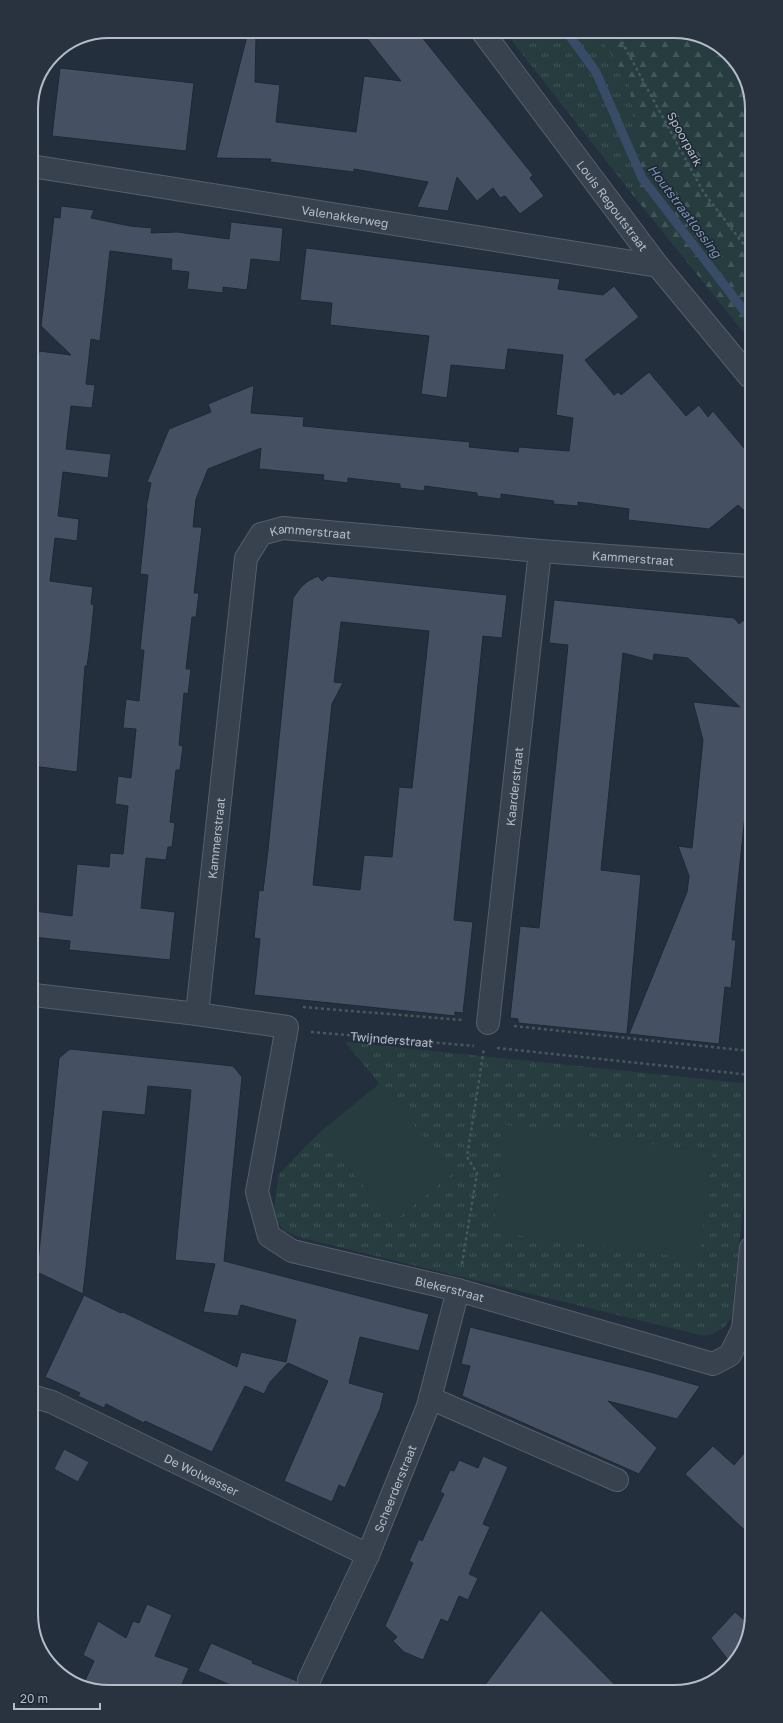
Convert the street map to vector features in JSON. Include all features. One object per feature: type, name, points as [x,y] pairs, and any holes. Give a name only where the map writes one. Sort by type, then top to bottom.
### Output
[{"type":"street","name":"Louis Regoutstraat","points":[[487,38],[658,266],[745,371]]},
{"type":"street","name":"Valenakkerweg","points":[[38,167],[658,266]]},
{"type":"street","name":"Kammerstraat","points":[[197,1014],[246,558],[262,534],[283,528],[540,551],[745,566]]},
{"type":"street","name":"Kaarderstraat","points":[[488,1023],[540,551]]},
{"type":"street","points":[[38,995],[197,1014],[287,1027]]},
{"type":"street","name":"Blekerstraat","points":[[287,1027],[258,1192],[269,1236],[292,1251],[458,1290],[713,1364],[730,1355],[743,1329],[745,1309]]},
{"type":"street","name":"Scheerderstraat","points":[[310,1680],[368,1554],[430,1398],[458,1290]]},
{"type":"street","name":"De Wolwasser","points":[[38,1398],[66,1409],[368,1554]]},
{"type":"street","points":[[430,1398],[617,1480]]},
{"type":"path","name":"Spoorpark","points":[[620,38],[704,193],[745,246]]},
{"type":"path","name":"Twijnderstraat","points":[[287,1027],[307,1032],[484,1046],[745,1074]]},
{"type":"path","points":[[458,1290],[477,1173],[467,1156],[484,1046]]},
{"type":"green space","points":[[510,38],[601,38],[629,84],[642,178],[629,190]]},
{"type":"green space","points":[[601,38],[688,39],[710,47],[724,59],[738,77],[744,95],[745,104],[745,334],[629,190],[642,178],[629,84]]},
{"type":"green space","points":[[345,1042],[745,1083],[745,1193],[733,1307],[730,1320],[717,1332],[704,1336],[298,1237],[284,1231],[273,1214],[279,1174],[320,1132],[393,1222],[453,1173]]},
{"type":"green space","points":[[380,1083],[453,1173],[393,1222],[320,1132]]},
{"type":"green space","points":[[506,1125],[713,1152],[699,1259],[493,1232]]},
{"type":"building","points":[[246,38],[256,38],[255,82],[280,85],[276,122],[356,132],[364,76],[401,81],[367,38],[423,38],[533,175],[530,178],[544,196],[520,214],[505,196],[500,198],[493,188],[477,201],[457,177],[448,211],[417,207],[428,182],[354,169],[354,172],[270,162],[271,159],[216,158]]},
{"type":"building","points":[[60,68],[194,83],[186,151],[52,136]]},
{"type":"building","points":[[61,206],[94,210],[91,218],[130,226],[152,228],[151,233],[177,232],[229,239],[231,222],[283,228],[280,262],[251,259],[247,290],[223,287],[223,293],[187,289],[189,272],[171,270],[172,259],[110,251],[100,341],[91,339],[86,384],[95,385],[92,408],[71,406],[66,449],[111,454],[108,478],[63,472],[58,516],[79,519],[77,541],[55,538],[50,581],[93,587],[91,604],[94,605],[87,666],[85,666],[77,772],[38,767],[38,359],[39,351],[71,355],[41,326],[54,217],[60,218]]},
{"type":"building","points":[[306,248],[560,279],[558,289],[603,295],[614,286],[639,317],[585,360],[614,395],[618,392],[621,395],[649,372],[686,416],[699,405],[708,417],[713,411],[745,449],[745,511],[738,505],[709,529],[628,520],[629,509],[578,502],[578,506],[553,504],[554,501],[501,494],[501,499],[477,496],[477,493],[425,486],[424,491],[400,488],[400,484],[348,478],[348,483],[323,480],[324,475],[259,469],[261,448],[208,469],[196,499],[193,527],[202,527],[194,593],[199,593],[196,617],[192,617],[186,669],[191,669],[188,694],[184,693],[179,745],[183,746],[180,770],[176,770],[170,822],[175,823],[172,847],[168,847],[166,860],[146,858],[141,908],[175,912],[170,960],[69,950],[70,941],[38,938],[38,911],[72,916],[77,864],[109,867],[110,853],[123,854],[128,806],[115,804],[118,776],[131,778],[136,729],[123,728],[126,699],[139,701],[144,650],[140,650],[148,575],[140,574],[146,508],[151,483],[147,482],[169,429],[211,412],[208,404],[254,385],[251,413],[304,417],[303,426],[470,442],[469,447],[518,452],[519,447],[569,451],[573,418],[556,415],[563,355],[508,349],[505,370],[451,365],[447,398],[421,394],[429,336],[330,325],[332,303],[300,300]]},
{"type":"building","points":[[318,576],[322,581],[328,576],[507,595],[502,638],[483,636],[454,920],[473,922],[463,1013],[455,1012],[455,1016],[254,995],[260,939],[254,938],[259,890],[263,891],[268,850],[293,598],[301,587],[308,581]],"holes":[[[341,622],[429,631],[412,788],[399,787],[392,857],[364,855],[360,890],[313,885],[332,704],[343,683],[334,682]]]},
{"type":"building","points":[[554,600],[734,618],[739,624],[745,619],[745,815],[732,940],[736,940],[731,988],[725,987],[719,1044],[629,1034],[687,892],[689,876],[678,846],[692,848],[703,740],[693,702],[740,707],[688,658],[654,654],[653,661],[623,653],[601,870],[641,875],[627,1034],[518,1023],[518,1019],[510,1018],[520,926],[539,928],[568,645],[549,643]]},
{"type":"building","points":[[70,1049],[233,1066],[242,1077],[224,1261],[429,1314],[419,1351],[360,1337],[349,1383],[384,1393],[380,1409],[345,1488],[339,1485],[332,1502],[284,1481],[328,1381],[288,1363],[270,1382],[264,1394],[245,1386],[212,1452],[145,1421],[144,1423],[106,1404],[104,1408],[78,1396],[80,1393],[45,1377],[84,1295],[121,1313],[123,1312],[237,1367],[241,1352],[286,1362],[296,1320],[241,1305],[238,1316],[203,1312],[215,1264],[175,1260],[191,1090],[148,1086],[145,1115],[103,1111],[83,1294],[38,1272],[59,1058]]},
{"type":"building","points":[[470,1327],[700,1386],[677,1419],[608,1401],[657,1448],[639,1474],[462,1396],[470,1366],[461,1364]]},
{"type":"building","points":[[713,1446],[734,1465],[745,1452],[745,1530],[685,1474]]},
{"type":"building","points":[[64,1449],[89,1462],[78,1482],[54,1469]]},
{"type":"building","points":[[483,1456],[508,1467],[483,1524],[490,1527],[469,1574],[478,1578],[468,1600],[459,1596],[448,1622],[441,1619],[423,1660],[404,1652],[393,1641],[397,1637],[385,1626],[413,1563],[409,1561],[419,1539],[422,1541],[444,1494],[440,1492],[450,1470],[454,1471],[459,1460],[478,1468]]},
{"type":"building","points":[[147,1604],[172,1615],[155,1656],[189,1668],[182,1685],[104,1685],[85,1681],[94,1661],[83,1655],[98,1621],[126,1638],[133,1621],[139,1623]]},
{"type":"building","points":[[541,1610],[615,1685],[485,1685]]},
{"type":"building","points":[[735,1612],[745,1620],[738,1646],[728,1660],[711,1638]]},
{"type":"building","points":[[211,1643],[253,1661],[252,1663],[297,1681],[298,1685],[230,1685],[198,1671]]},
{"type":"waterway","name":"Houtstraatlossing","points":[[571,38],[596,72],[642,178],[745,312]]}]
